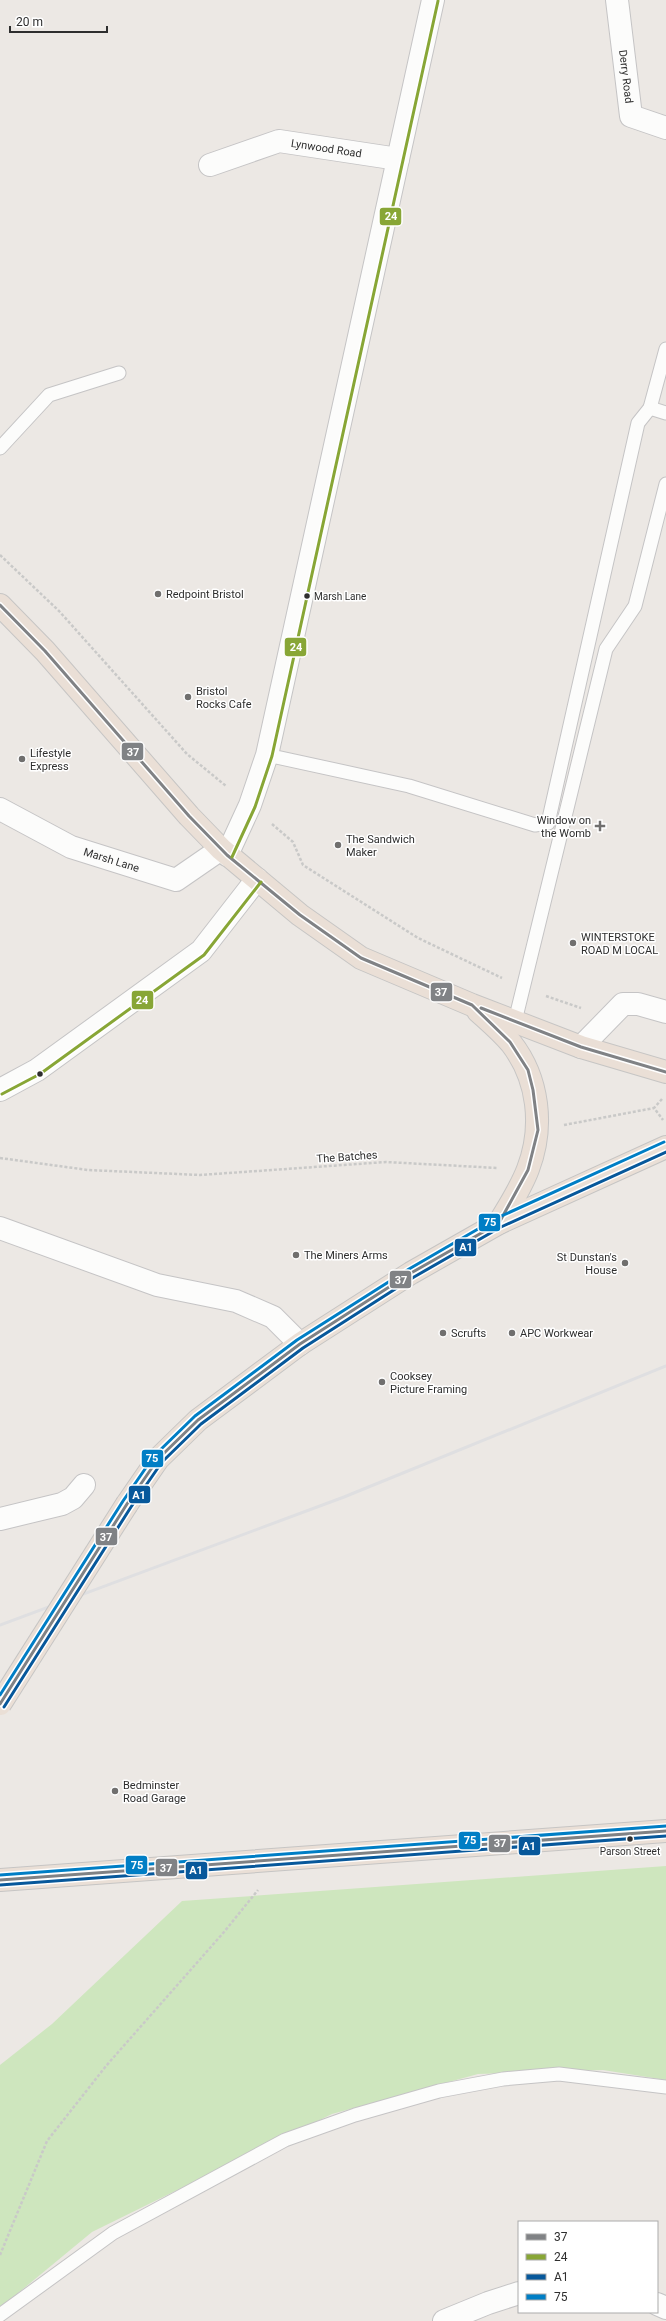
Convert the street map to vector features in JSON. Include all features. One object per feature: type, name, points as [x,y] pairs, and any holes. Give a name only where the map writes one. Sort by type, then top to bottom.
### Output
[{"type":"highway","points":[[0,605],[44,651],[189,816],[224,852],[300,915],[361,958],[472,1005],[582,1047],[666,1072]]},
{"type":"highway","points":[[472,1005],[510,1042],[528,1070],[533,1090],[538,1130],[528,1170],[500,1223]]},
{"type":"highway","points":[[0,1704],[127,1504],[158,1459],[198,1420],[300,1344],[411,1273],[500,1223],[666,1147]]},
{"type":"highway","points":[[1,1879],[666,1831]]},
{"type":"street","points":[[224,852],[250,805],[266,755],[433,0]]},
{"type":"street","name":"Derry Road","points":[[617,0],[631,116],[666,128]]},
{"type":"street","name":"Lynwood Road","points":[[210,165],[279,141],[398,159]]},
{"type":"street","name":"Marsh Lane","points":[[0,809],[71,847],[176,880],[224,852]]},
{"type":"street","points":[[0,1090],[37,1070],[201,951],[257,879]]},
{"type":"street","points":[[582,1047],[623,1004],[638,1004],[666,1012]]},
{"type":"street","points":[[0,1228],[158,1285],[236,1301],[273,1317],[300,1344]]},
{"type":"street","points":[[0,1519],[62,1504],[73,1498],[84,1485]]},
{"type":"street","points":[[444,2321],[488,2303],[518,2293]]},
{"type":"lane","points":[[266,755],[409,786],[535,825],[548,823],[638,423],[650,408],[666,349]]},
{"type":"lane","points":[[0,448],[49,395],[119,373]]},
{"type":"lane","points":[[650,408],[666,413]]},
{"type":"lane","points":[[515,1021],[606,649],[634,606],[666,484]]},
{"type":"lane","points":[[0,2315],[112,2233],[285,2140],[355,2115],[439,2091],[510,2078],[559,2074],[666,2086]]},
{"type":"path","points":[[0,555],[59,611],[187,754],[293,842],[303,865],[418,938],[523,988],[583,1009]]},
{"type":"path","points":[[538,1130],[654,1108],[666,1096]]},
{"type":"path","points":[[654,1108],[666,1124]]},
{"type":"path","name":"The Batches","points":[[0,1158],[88,1170],[200,1175],[386,1162],[528,1170]]},
{"type":"path","points":[[0,2255],[47,2141],[106,2066],[224,1932],[256,1893]]},
{"type":"green space","points":[[666,1866],[666,2080],[603,2070],[478,2074],[332,2114],[92,2232],[0,2308],[0,2065],[52,2024],[182,1901]]},
{"type":"railway","points":[[0,1625],[344,1497],[666,1366]]},
{"type":"transit line","name":"24","points":[[232,857],[255,807],[272,756],[438,1]]},
{"type":"transit line","name":"37","points":[[0,605],[45,651],[189,816],[227,855],[300,915],[361,958],[472,1005],[510,1042],[528,1070],[533,1090],[538,1130],[528,1170],[499,1223],[411,1273],[300,1344],[198,1420],[158,1459],[127,1504],[0,1704]]},
{"type":"transit line","name":"24","points":[[2,1094],[40,1074],[204,955],[261,882]]},
{"type":"transit line","name":"37","points":[[481,1008],[581,1047],[666,1072]]},
{"type":"transit line","name":"75","points":[[0,1695],[123,1501],[154,1456],[195,1416],[297,1340],[409,1269],[497,1218],[664,1142]]},
{"type":"transit line","name":"A1","points":[[4,1707],[131,1507],[162,1462],[201,1424],[303,1348],[414,1277],[501,1227],[666,1152]]},
{"type":"transit line","name":"75","points":[[0,1875],[666,1826]]},
{"type":"transit line","name":"37","points":[[0,1880],[666,1831]]},
{"type":"transit line","name":"A1","points":[[0,1885],[666,1836]]},
{"type":"place","name":"Redpoint Bristol","points":[[158,594]]},
{"type":"place","name":"Marsh Lane","points":[[307,596]]},
{"type":"place","name":"Bristol Rocks Cafe","points":[[188,697]]},
{"type":"place","name":"Lifestyle Express","points":[[22,759]]},
{"type":"place","name":"Window on the Womb","points":[[600,826]]},
{"type":"place","name":"The Sandwich Maker","points":[[338,845]]},
{"type":"place","name":"WINTERSTOKE ROAD M LOCAL","points":[[573,943]]},
{"type":"place","name":"The Miners Arms","points":[[296,1255]]},
{"type":"place","name":"St Dunstan's House","points":[[625,1263]]},
{"type":"place","name":"Scrufts","points":[[443,1333]]},
{"type":"place","name":"APC Workwear","points":[[512,1333]]},
{"type":"place","name":"Cooksey Picture Framing","points":[[382,1382]]},
{"type":"place","name":"Bedminster Road Garage","points":[[115,1791]]},
{"type":"place","name":"Parson Street","points":[[630,1839]]}]
